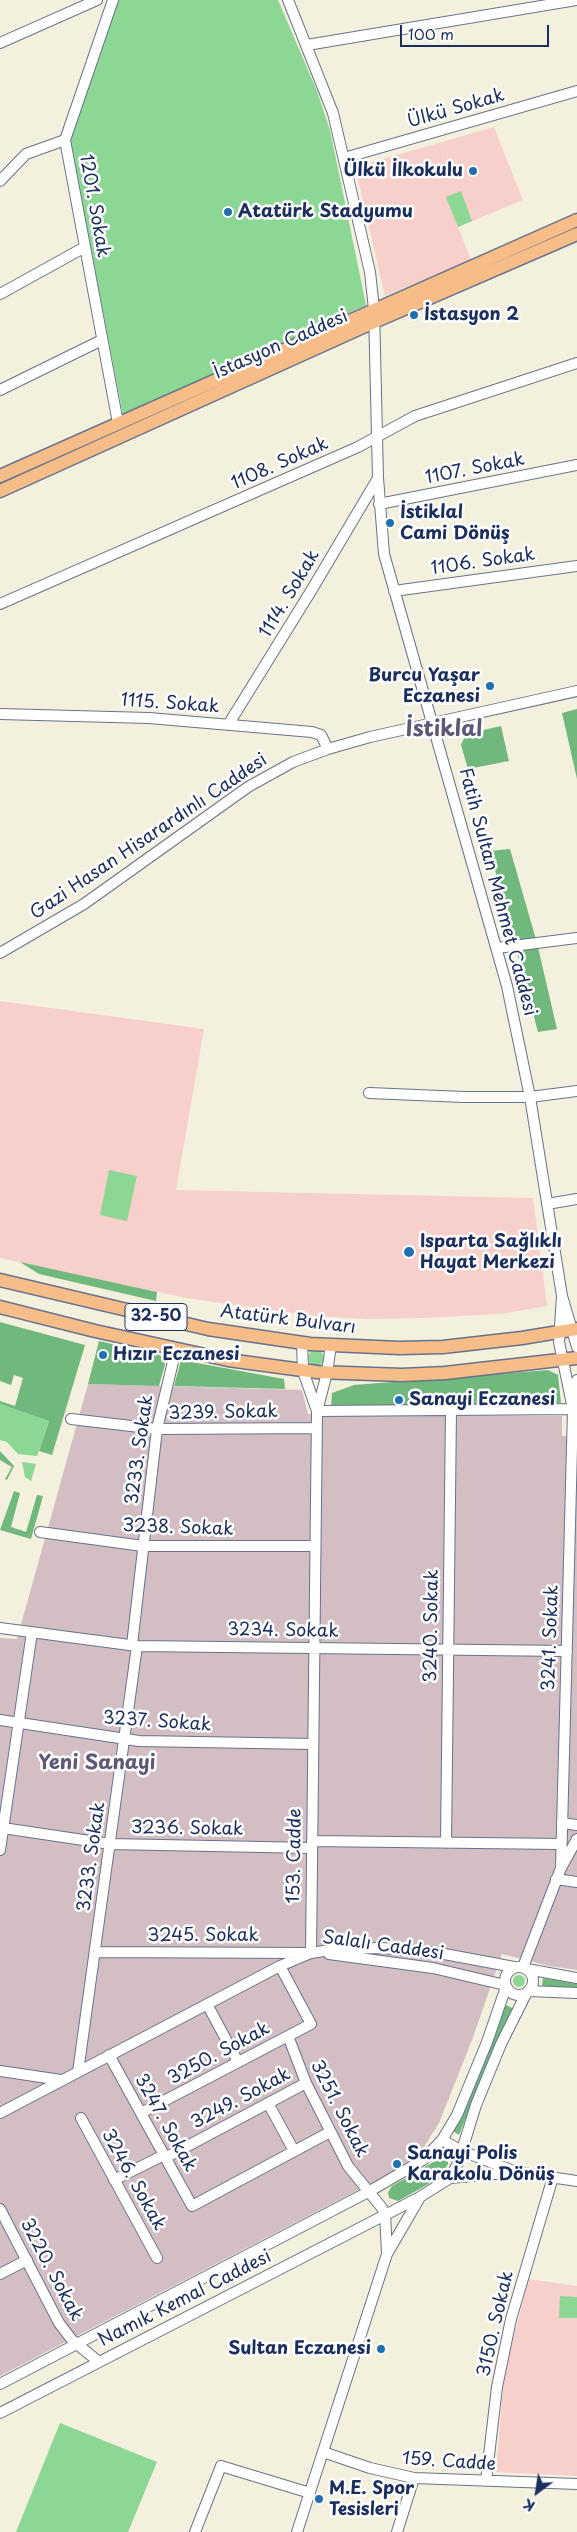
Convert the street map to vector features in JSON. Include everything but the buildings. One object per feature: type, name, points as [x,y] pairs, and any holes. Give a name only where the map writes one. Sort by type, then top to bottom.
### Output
[{"type":"main road","name":"İstasyon Caddesi","points":[[0,476],[577,220]]},
{"type":"main road","name":"İstasyon Caddesi","points":[[0,491],[374,322],[577,234]]},
{"type":"main road","name":"Atatürk Bulvarı","points":[[0,1280],[171,1321],[246,1336],[302,1343],[398,1348],[444,1347],[575,1330]]},
{"type":"main road","name":"32-50","points":[[0,1307],[176,1349],[266,1367],[303,1371],[327,1373],[445,1373],[577,1358]]},
{"type":"street","points":[[0,43],[97,0]]},
{"type":"street","name":"1201. Sokak","points":[[113,0],[65,140],[118,423]]},
{"type":"street","name":"Fatih Sultan Mehmet Caddesi","points":[[288,0],[333,113],[370,272],[374,309],[378,478],[384,554],[497,948],[518,1032],[562,1296]]},
{"type":"street","points":[[307,45],[577,0]]},
{"type":"street","name":"Ülkü Sokak","points":[[344,158],[577,91]]},
{"type":"street","points":[[0,181],[26,154],[65,140]]},
{"type":"street","points":[[0,294],[85,246]]},
{"type":"street","points":[[0,390],[102,340]]},
{"type":"street","name":"1108. Sokak","points":[[0,604],[376,437],[415,416],[577,363]]},
{"type":"street","name":"1107. Sokak","points":[[380,504],[577,465]]},
{"type":"street","name":"1114. Sokak","points":[[228,725],[312,591],[378,478]]},
{"type":"street","name":"1106. Sokak","points":[[394,591],[577,566]]},
{"type":"street","name":"Gazi Hasan Hisarardınlı Caddesi","points":[[0,953],[84,904],[268,775],[328,749],[433,723],[577,691]]},
{"type":"street","name":"1115. Sokak","points":[[0,714],[117,716],[312,732],[321,735],[328,749]]},
{"type":"street","points":[[497,948],[577,938]]},
{"type":"street","points":[[368,1093],[464,1097],[530,1097],[577,1091]]},
{"type":"street","points":[[547,1204],[577,1199]]},
{"type":"street","points":[[562,1296],[575,1330],[577,1347]]},
{"type":"street","name":"3241. Sokak","points":[[560,1868],[567,1651],[572,1597],[575,1431],[573,1409],[559,1333],[562,1296]]},
{"type":"street","points":[[302,1343],[303,1371],[317,1411]]},
{"type":"street","points":[[317,1411],[327,1373],[331,1345]]},
{"type":"street","name":"3233. Sokak","points":[[78,2072],[124,1739],[135,1646],[143,1546],[157,1430],[176,1349]]},
{"type":"street","name":"3241. Sokak","points":[[573,1409],[577,1380]]},
{"type":"street","points":[[317,1411],[573,1409]]},
{"type":"street","name":"3240. Sokak","points":[[446,1843],[451,1410]]},
{"type":"street","name":"153. Cadde","points":[[311,1953],[317,1411]]},
{"type":"street","name":"3239. Sokak","points":[[71,1418],[157,1430],[316,1428]]},
{"type":"street","name":"3238. Sokak","points":[[40,1532],[143,1546],[315,1546]]},
{"type":"street","name":"3234. Sokak","points":[[0,1628],[135,1646],[567,1651]]},
{"type":"street","points":[[0,1850],[2,1824],[32,1632]]},
{"type":"street","name":"3237. Sokak","points":[[0,1720],[156,1742],[313,1744]]},
{"type":"street","points":[[562,1823],[577,1825]]},
{"type":"street","name":"3236. Sokak","points":[[2,1824],[110,1844],[561,1844]]},
{"type":"street","points":[[577,1839],[560,1868],[521,1967],[506,1973],[505,1986],[515,1995],[528,1992],[577,1993]]},
{"type":"street","points":[[556,1879],[577,1882]]},
{"type":"street","name":"Salalı Caddesi","points":[[311,1953],[344,1948],[382,1948],[439,1953],[577,1978]]},
{"type":"street","name":"3245. Sokak","points":[[95,1952],[311,1953]]},
{"type":"street","points":[[0,2113],[280,1966],[311,1953]]},
{"type":"street","name":"Salalı Caddesi","points":[[311,1953],[433,1968],[505,1986]]},
{"type":"street","name":"3250. Sokak","points":[[141,2113],[311,2024],[280,1966]]},
{"type":"street","points":[[450,2178],[456,2168],[476,2105],[501,2044],[528,1992],[533,1977],[521,1967]]},
{"type":"street","name":"Namık Kemal Caddesi","points":[[0,2384],[370,2191],[423,2160],[442,2140],[460,2107],[487,2042],[505,1986]]},
{"type":"street","points":[[208,2004],[238,2062]]},
{"type":"street","name":"3251. Sokak","points":[[288,2036],[306,2084],[348,2166],[370,2191],[384,2214]]},
{"type":"street","name":"3247. Sokak","points":[[109,2055],[192,2206],[294,2151]]},
{"type":"street","points":[[0,2071],[62,2080]]},
{"type":"street","name":"3249. Sokak","points":[[114,2180],[165,2157],[306,2084]]},
{"type":"street","points":[[268,2103],[294,2151],[330,2132]]},
{"type":"street","name":"3246. Sokak","points":[[80,2118],[156,2258]]},
{"type":"street","points":[[442,2140],[462,2151],[516,2172],[577,2181]]},
{"type":"street","points":[[450,2178],[516,2172]]},
{"type":"street","name":"Namık Kemal Caddesi","points":[[0,2414],[420,2197],[450,2178]]},
{"type":"street","name":"3150. Sokak","points":[[486,2481],[497,2387],[511,2319],[553,2178]]},
{"type":"street","points":[[297,2532],[387,2254],[420,2197]]},
{"type":"street","name":"3220. Sokak","points":[[0,2209],[59,2323],[76,2344],[99,2362]]},
{"type":"street","points":[[384,2214],[387,2254]]},
{"type":"street","points":[[0,2274],[26,2260]]},
{"type":"street","name":"159. Cadde","points":[[323,2452],[370,2468],[414,2478],[577,2484]]},
{"type":"street","points":[[195,2532],[221,2466],[227,2466],[310,2493]]},
{"type":"street","points":[[397,2532],[414,2478]]},
{"type":"shaded area","points":[[494,127],[523,200],[458,227],[471,260],[385,296],[355,167]]},
{"type":"shaded area","points":[[0,1001],[204,1029],[176,1190],[533,1198],[547,1306],[501,1314],[425,1318],[369,1319],[315,1316],[186,1298],[0,1258]]},
{"type":"shaded area","points":[[88,1384],[302,1390],[308,1414],[562,1416],[562,1436],[577,1436],[577,1970],[549,1966],[502,1954],[472,2040],[439,2123],[422,2150],[407,2162],[383,2177],[0,2376],[0,1638],[17,1639]]},
{"type":"shaded area","points":[[529,2279],[577,2286],[577,2476],[496,2472],[503,2387],[511,2347]]},
{"type":"green space","points":[[117,0],[278,0],[317,91],[330,130],[366,305],[123,415],[70,140]]},
{"type":"green space","points":[[461,191],[472,221],[458,227],[446,197]]},
{"type":"green space","points":[[577,709],[577,779],[562,713]]},
{"type":"green space","points":[[501,726],[509,761],[468,769],[461,745],[466,734]]},
{"type":"green space","points":[[510,849],[537,943],[557,1029],[538,1032],[490,851]]},
{"type":"green space","points":[[109,1170],[137,1176],[127,1221],[100,1215]]},
{"type":"green space","points":[[20,1262],[157,1292],[156,1301],[39,1274]]},
{"type":"green space","points":[[0,1322],[85,1345],[52,1455],[39,1451],[49,1421],[0,1404],[0,1401],[15,1406],[23,1378],[14,1375],[11,1385],[0,1381]]},
{"type":"green space","points":[[99,1341],[167,1357],[159,1386],[88,1384]]},
{"type":"green space","points":[[316,1350],[324,1358],[316,1366],[308,1358]]},
{"type":"green space","points":[[181,1360],[284,1379],[285,1389],[174,1386]]},
{"type":"green space","points":[[548,1370],[558,1375],[561,1403],[331,1407],[332,1393],[354,1385]]},
{"type":"green space","points":[[0,1404],[49,1421],[37,1456],[18,1454],[7,1442],[0,1440]]},
{"type":"green space","points":[[0,1451],[14,1466],[7,1480],[5,1479],[12,1467],[0,1460]]},
{"type":"green space","points":[[22,1462],[36,1464],[31,1481],[25,1477]]},
{"type":"green space","points":[[14,1491],[20,1493],[11,1527],[26,1532],[37,1495],[43,1496],[31,1539],[0,1530]]},
{"type":"green space","points":[[517,1975],[521,1975],[525,1981],[521,1987],[517,1987],[513,1983],[513,1979]]},
{"type":"green space","points":[[543,1978],[577,1984],[577,1989],[542,1986]]},
{"type":"green space","points":[[504,2004],[514,2009],[499,2036],[459,2135],[453,2131],[495,2036]]},
{"type":"green space","points":[[442,2157],[448,2160],[448,2164],[439,2178],[398,2201],[389,2198],[388,2192],[392,2186]]},
{"type":"green space","points":[[560,2296],[577,2297],[577,2318],[559,2318]]},
{"type":"green space","points":[[60,2423],[157,2462],[128,2532],[16,2532]]},
{"type":"place","name":"Ülkü İlkokulu","points":[[473,171]]},
{"type":"place","name":"Atatürk Stadyumu","points":[[228,212]]},
{"type":"place","name":"İstasyon 2","points":[[414,315]]},
{"type":"place","name":"İstiklal Cami Dönüş","points":[[390,523]]},
{"type":"place","name":"Burcu Yaşar Eczanesi","points":[[490,686]]},
{"type":"place","name":"Isparta Sağlıklı Hayat Merkezi","points":[[409,1252]]},
{"type":"place","name":"Hızır Eczanesi","points":[[103,1355]]},
{"type":"place","name":"Sanayi Eczanesi","points":[[399,1400]]},
{"type":"place","name":"Sanayi Polis Karakolu Dönüş","points":[[397,2164]]},
{"type":"place","name":"Sultan Eczanesi","points":[[381,2349]]},
{"type":"place","name":"M.E. Spor Tesisleri","points":[[319,2499]]},
{"type":"district","name":"İstiklal","points":[[444,730]]},
{"type":"district","name":"Yeni Sanayi","points":[[97,1763]]}]
